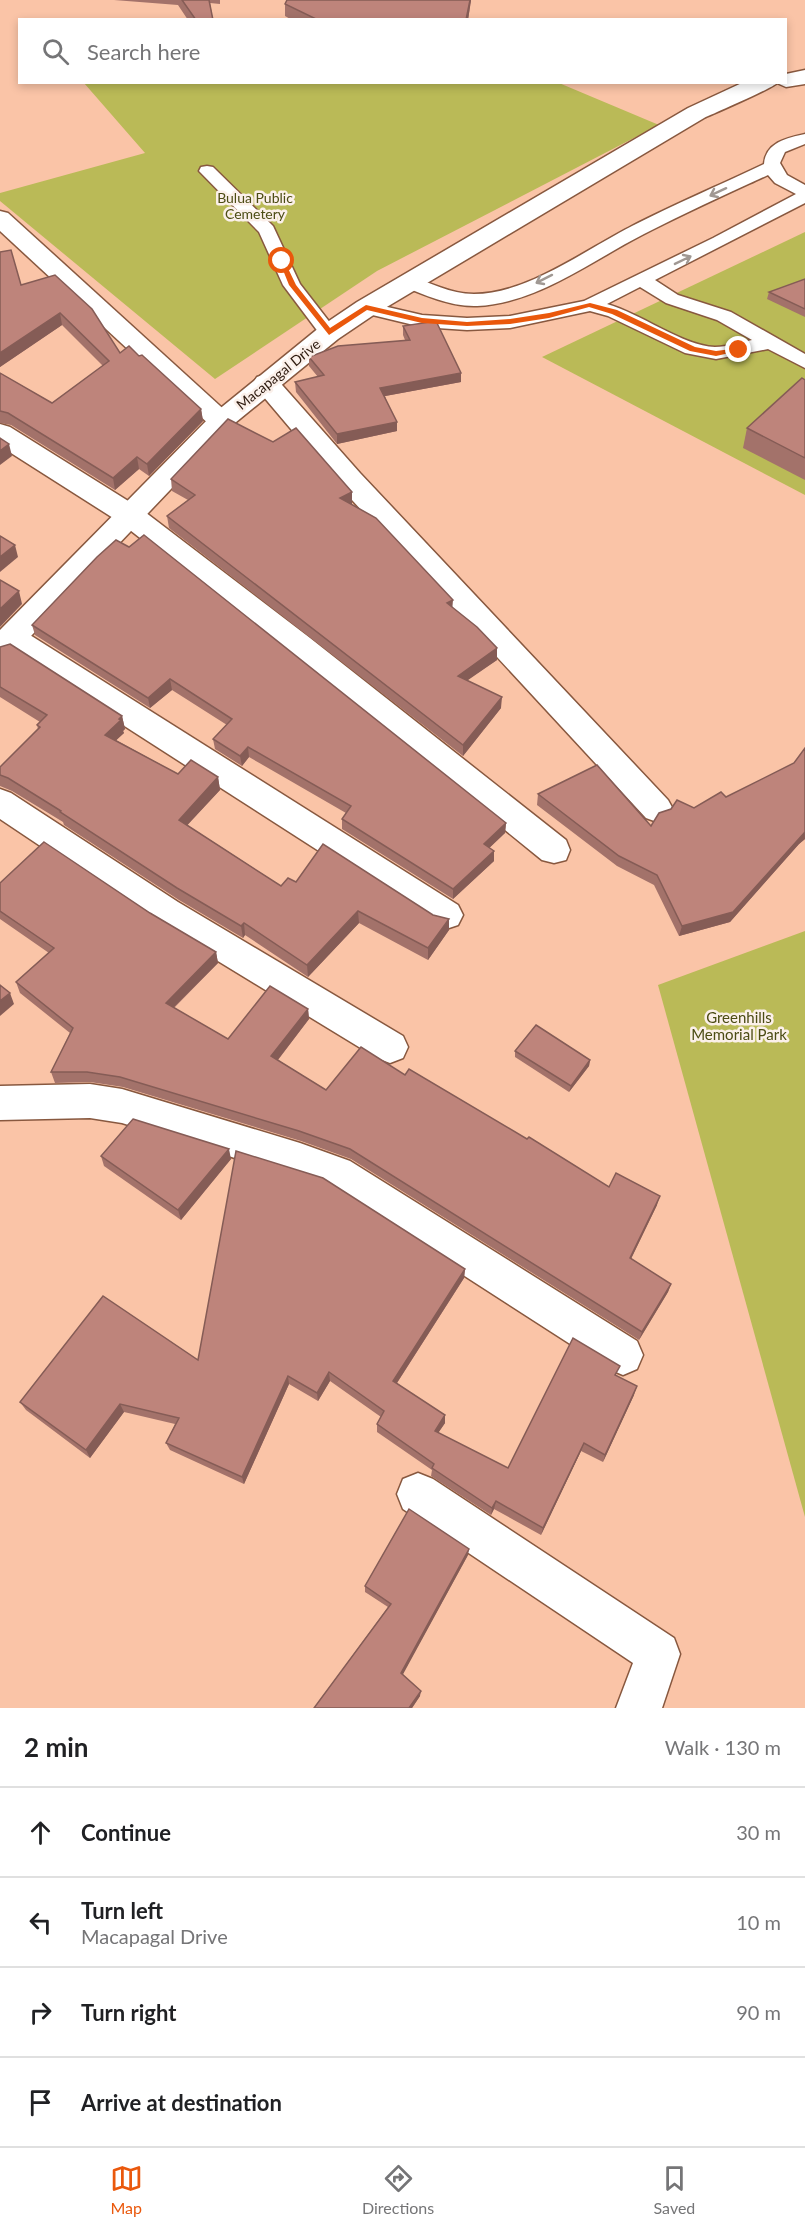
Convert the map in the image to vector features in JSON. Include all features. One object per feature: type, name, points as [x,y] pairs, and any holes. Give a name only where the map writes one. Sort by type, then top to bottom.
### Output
[{"type":"street","points":[[787,80],[805,77]]},
{"type":"street","name":"Macapagal Drive","points":[[5,644],[221,421],[329,333],[408,282],[696,113],[761,84]]},
{"type":"street","points":[[0,218],[221,421]]},
{"type":"street","points":[[266,383],[350,480],[657,809]]},
{"type":"street","points":[[0,433],[131,516],[299,646],[554,850]]},
{"type":"street","points":[[5,644],[446,915]]},
{"type":"street","points":[[0,802],[166,912],[390,1047]]},
{"type":"street","points":[[0,1103],[90,1101],[122,1106],[337,1173],[623,1355]]},
{"type":"street","points":[[418,1494],[658,1654],[639,1708]]},
{"type":"lane","points":[[805,139],[783,145],[775,151],[771,158],[771,167],[785,183],[805,191]]},
{"type":"lane","points":[[408,282],[449,297],[474,300],[496,298],[527,288],[771,167]]},
{"type":"lane","points":[[207,171],[267,230],[292,285],[329,333]]},
{"type":"lane","points":[[366,308],[422,321],[467,324],[510,322],[590,305],[805,196]]},
{"type":"lane","points":[[641,280],[672,299],[724,316],[805,362]]},
{"type":"lane","points":[[590,305],[615,312],[693,349],[716,354],[772,342]]},
{"type":"green space","name":"Bulua Public Cemetery","points":[[85,84],[561,84],[659,125],[377,271],[215,379],[0,201],[0,193],[145,153]]},
{"type":"green space","points":[[805,232],[805,495],[542,357]]},
{"type":"green space","name":"Greenhills Memorial Park","points":[[805,931],[805,1517],[658,985]]},
{"type":"building","points":[[182,0],[209,0],[213,18],[195,18]]},
{"type":"building","points":[[287,0],[470,0],[466,18],[314,18],[285,4]]},
{"type":"building","points":[[11,250],[21,285],[55,275],[92,309],[120,353],[129,346],[201,409],[147,464],[137,457],[113,478],[8,413],[0,411],[0,373],[52,403],[109,361],[60,313],[0,353],[0,252]]},
{"type":"building","points":[[805,279],[805,309],[769,292]]},
{"type":"building","points":[[436,321],[461,373],[380,388],[397,422],[337,434],[295,382],[324,375],[309,357],[338,346],[410,340],[403,326]]},
{"type":"building","points":[[802,378],[805,380],[805,458],[747,428]]},
{"type":"building","points":[[228,419],[273,442],[296,428],[352,492],[340,498],[376,518],[453,600],[447,603],[477,627],[497,648],[458,676],[502,697],[463,745],[167,516],[195,495],[171,479]]},
{"type":"building","points":[[0,438],[9,444],[0,451]]},
{"type":"building","points":[[144,535],[506,823],[484,844],[494,851],[453,889],[342,819],[351,806],[248,747],[240,756],[213,739],[232,719],[170,679],[148,698],[32,625],[116,540],[129,547]]},
{"type":"building","points":[[0,536],[15,545],[0,557]]},
{"type":"building","points":[[0,580],[19,591],[0,609]]},
{"type":"building","points":[[10,644],[122,716],[119,719],[121,720],[105,735],[178,774],[191,760],[218,777],[179,820],[281,886],[288,878],[296,882],[323,844],[433,915],[449,919],[428,948],[358,911],[307,965],[244,923],[241,926],[177,888],[61,811],[0,775],[0,767],[40,727],[37,725],[47,715],[0,687],[0,647]]},
{"type":"building","points":[[805,748],[805,832],[733,912],[682,926],[657,875],[619,856],[538,794],[597,765],[651,826],[659,813],[671,809],[677,800],[694,808],[721,792],[726,797],[794,763]]},
{"type":"building","points":[[44,842],[150,913],[216,952],[166,1003],[228,1039],[270,986],[308,1009],[271,1056],[326,1090],[361,1047],[405,1075],[409,1069],[527,1139],[529,1137],[609,1187],[616,1173],[660,1196],[630,1258],[671,1284],[642,1332],[350,1149],[299,1131],[120,1077],[87,1072],[51,1072],[73,1028],[16,982],[54,948],[0,911],[0,883]]},
{"type":"building","points":[[0,985],[10,993],[0,1001]]},
{"type":"building","points":[[536,1025],[590,1060],[571,1086],[515,1051]]},
{"type":"building","points":[[133,1119],[229,1149],[178,1210],[101,1156]]},
{"type":"building","points":[[236,1151],[323,1178],[465,1269],[393,1381],[445,1415],[435,1431],[508,1468],[573,1338],[620,1366],[615,1375],[637,1386],[605,1455],[584,1443],[543,1528],[496,1501],[492,1508],[432,1468],[434,1464],[377,1424],[384,1411],[329,1372],[317,1393],[288,1376],[242,1477],[166,1443],[179,1418],[120,1404],[86,1450],[20,1402],[103,1296],[198,1360]]},
{"type":"building","points":[[409,1509],[469,1549],[401,1673],[421,1691],[409,1708],[314,1708],[391,1604],[365,1586]]},
{"type":"route","points":[[282,261],[292,285],[329,333],[366,308],[422,321],[467,324],[510,322],[590,305],[615,312],[693,349],[716,354],[739,350]]}]
